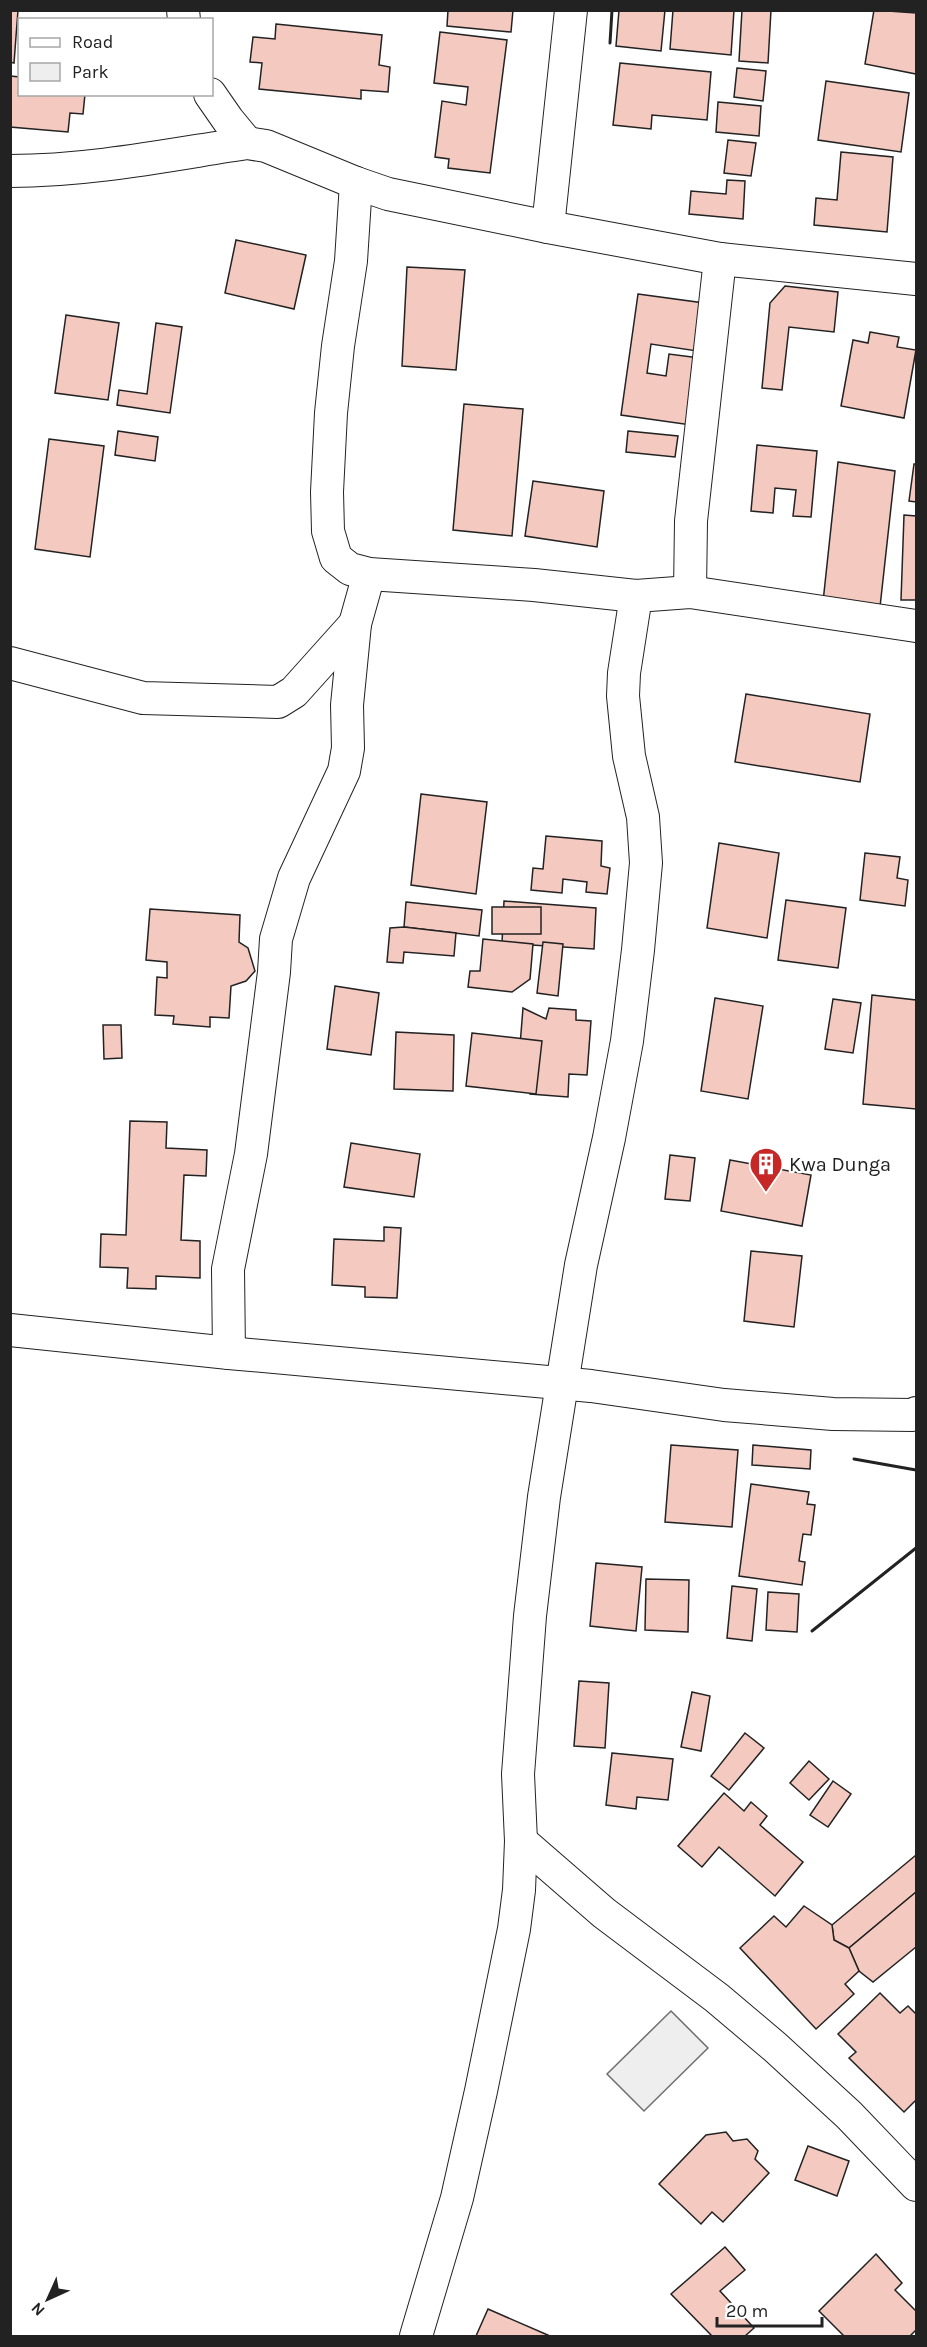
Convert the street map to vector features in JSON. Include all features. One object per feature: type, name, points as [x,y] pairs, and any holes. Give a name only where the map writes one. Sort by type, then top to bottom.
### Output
[{"type":"street","points":[[548,227],[571,10]]},
{"type":"street","points":[[211,96],[247,143]]},
{"type":"street","points":[[10,171],[57,171],[96,167],[247,143],[266,146],[388,194],[548,227],[720,259],[916,279]]},
{"type":"street","points":[[356,183],[351,261],[338,346],[331,413],[327,492],[328,531],[336,558],[350,569],[369,574],[534,585],[636,596],[690,592],[916,626]]},
{"type":"street","points":[[690,592],[691,521],[720,259]]},
{"type":"street","points":[[229,1353],[228,1269],[251,1154],[274,972],[276,939],[294,878],[344,771],[348,748],[347,705],[355,624],[369,574]]},
{"type":"street","points":[[416,2337],[457,2198],[514,1929],[519,1890],[521,1841],[518,1774],[531,1616],[544,1497],[581,1265],[625,1052],[638,950],[646,863],[643,817],[629,756],[623,696],[624,673],[636,596]]},
{"type":"street","points":[[10,663],[143,698],[278,702],[294,692],[355,624]]},
{"type":"street","points":[[10,1330],[229,1353],[562,1383],[724,1405],[832,1414],[913,1415],[916,1413]]},
{"type":"street","points":[[521,1841],[604,1913],[717,1998],[775,2047],[849,2115],[916,2185]]},
{"type":"green space","points":[[671,2011],[708,2048],[644,2111],[607,2074]]},
{"type":"building","points":[[10,10],[18,10],[14,63],[10,62]]},
{"type":"building","points":[[448,10],[513,10],[511,32],[447,26]]},
{"type":"building","points":[[619,10],[665,10],[661,51],[616,46]]},
{"type":"building","points":[[673,10],[734,10],[731,55],[670,49]]},
{"type":"building","points":[[742,10],[771,10],[768,63],[739,61]]},
{"type":"building","points":[[874,10],[916,13],[916,74],[865,64]]},
{"type":"building","points":[[276,24],[382,35],[379,65],[390,67],[388,92],[361,90],[361,99],[259,89],[262,63],[250,62],[253,37],[275,39]]},
{"type":"building","points":[[440,32],[507,40],[490,173],[448,168],[449,159],[435,157],[442,101],[466,105],[468,87],[434,83]]},
{"type":"building","points":[[620,63],[711,72],[707,120],[652,115],[651,129],[613,125]]},
{"type":"building","points":[[737,68],[766,71],[763,101],[734,97]]},
{"type":"building","points":[[10,76],[18,77],[18,96],[85,96],[83,114],[70,113],[68,132],[10,127]]},
{"type":"building","points":[[826,81],[909,93],[901,152],[818,140]]},
{"type":"building","points":[[718,102],[761,106],[759,136],[716,132]]},
{"type":"building","points":[[728,140],[756,143],[751,176],[724,173]]},
{"type":"building","points":[[841,152],[893,157],[887,232],[814,225],[816,198],[837,200]]},
{"type":"building","points":[[727,180],[745,181],[743,219],[689,214],[691,191],[726,194]]},
{"type":"building","points":[[236,240],[306,255],[294,309],[225,293]]},
{"type":"building","points":[[407,267],[465,270],[456,370],[402,366]]},
{"type":"building","points":[[785,286],[838,292],[834,332],[789,327],[782,390],[762,388],[770,303]]},
{"type":"building","points":[[638,294],[704,303],[697,351],[651,344],[647,373],[666,376],[669,354],[707,359],[698,426],[621,415]]},
{"type":"building","points":[[66,315],[119,323],[108,400],[55,393]]},
{"type":"building","points":[[156,323],[182,327],[170,413],[117,405],[119,390],[147,394]]},
{"type":"building","points":[[870,332],[899,337],[897,347],[916,350],[904,418],[841,406],[853,340],[868,343]]},
{"type":"building","points":[[464,404],[523,409],[512,536],[453,530]]},
{"type":"building","points":[[118,431],[158,437],[155,461],[115,455]]},
{"type":"building","points":[[628,431],[678,436],[675,457],[626,452]]},
{"type":"building","points":[[49,439],[104,446],[90,557],[35,549]]},
{"type":"building","points":[[757,445],[817,451],[811,517],[793,516],[796,490],[775,488],[773,513],[751,511]]},
{"type":"building","points":[[838,462],[895,471],[880,607],[823,602]]},
{"type":"building","points":[[914,464],[916,464],[916,502],[909,501]]},
{"type":"building","points":[[533,481],[604,491],[597,547],[525,536]]},
{"type":"building","points":[[904,515],[916,516],[916,600],[901,600]]},
{"type":"building","points":[[746,694],[870,714],[860,782],[735,762]]},
{"type":"building","points":[[421,794],[487,802],[476,894],[411,885]]},
{"type":"building","points":[[546,836],[602,841],[601,866],[610,868],[607,894],[586,892],[587,882],[563,879],[562,893],[531,890],[533,868],[543,869]]},
{"type":"building","points":[[719,843],[779,853],[767,938],[707,928]]},
{"type":"building","points":[[865,853],[900,857],[897,878],[908,880],[905,906],[860,900]]},
{"type":"building","points":[[786,900],[846,908],[838,968],[778,960]]},
{"type":"building","points":[[504,901],[596,908],[594,949],[502,943]]},
{"type":"building","points":[[406,902],[482,910],[479,936],[404,927]]},
{"type":"building","points":[[492,907],[541,907],[541,934],[492,934]]},
{"type":"building","points":[[150,909],[240,915],[239,942],[248,948],[255,971],[246,981],[231,986],[229,1018],[210,1017],[210,1027],[173,1024],[174,1016],[155,1015],[157,977],[167,978],[167,962],[146,960]]},
{"type":"building","points":[[404,927],[456,933],[454,956],[404,952],[403,963],[387,962],[390,928]]},
{"type":"building","points":[[483,939],[533,944],[530,979],[512,992],[468,987],[470,971],[480,971]]},
{"type":"building","points":[[543,942],[563,944],[558,996],[537,993]]},
{"type":"building","points":[[335,986],[379,993],[371,1055],[327,1049]]},
{"type":"building","points":[[872,995],[916,1000],[916,1109],[863,1104]]},
{"type":"building","points":[[715,998],[763,1006],[748,1099],[701,1091]]},
{"type":"building","points":[[833,999],[861,1003],[853,1053],[825,1049]]},
{"type":"building","points":[[523,1008],[546,1019],[549,1008],[576,1010],[576,1020],[591,1021],[587,1075],[569,1074],[568,1097],[530,1094],[531,1084],[517,1083]]},
{"type":"building","points":[[103,1025],[121,1025],[122,1058],[104,1059]]},
{"type":"building","points":[[396,1032],[454,1035],[453,1091],[394,1089]]},
{"type":"building","points":[[472,1033],[542,1041],[536,1094],[466,1086]]},
{"type":"building","points":[[130,1121],[167,1122],[166,1148],[207,1150],[206,1176],[184,1175],[181,1240],[200,1241],[200,1278],[156,1276],[156,1289],[127,1288],[128,1268],[100,1267],[101,1234],[126,1235]]},
{"type":"building","points":[[351,1143],[420,1154],[414,1197],[344,1187]]},
{"type":"building","points":[[670,1155],[695,1158],[690,1201],[665,1199]]},
{"type":"building","name":"Kwa Dunga","points":[[730,1160],[811,1175],[802,1226],[721,1211]]},
{"type":"building","points":[[384,1227],[401,1228],[397,1298],[365,1297],[365,1287],[332,1285],[334,1239],[384,1241]]},
{"type":"building","points":[[751,1251],[802,1256],[794,1327],[744,1321]]},
{"type":"building","points":[[671,1445],[738,1450],[732,1527],[665,1522]]},
{"type":"building","points":[[753,1445],[811,1450],[810,1469],[752,1465]]},
{"type":"building","points":[[751,1484],[809,1492],[807,1504],[815,1505],[811,1535],[803,1534],[799,1561],[805,1562],[802,1585],[739,1576]]},
{"type":"building","points":[[596,1563],[642,1567],[636,1631],[590,1626]]},
{"type":"building","points":[[646,1579],[689,1580],[688,1632],[645,1630]]},
{"type":"building","points":[[732,1586],[757,1589],[752,1641],[727,1638]]},
{"type":"building","points":[[768,1592],[799,1594],[797,1632],[766,1630]]},
{"type":"building","points":[[579,1681],[609,1683],[605,1748],[574,1746]]},
{"type":"building","points":[[692,1692],[710,1696],[701,1751],[681,1747]]},
{"type":"building","points":[[745,1733],[764,1748],[729,1790],[711,1776]]},
{"type":"building","points":[[612,1753],[673,1759],[668,1800],[637,1797],[636,1809],[606,1805]]},
{"type":"building","points":[[809,1761],[829,1779],[809,1800],[790,1783]]},
{"type":"building","points":[[833,1781],[851,1794],[828,1827],[810,1815]]},
{"type":"building","points":[[724,1793],[744,1811],[751,1802],[767,1816],[760,1825],[803,1862],[775,1896],[719,1847],[702,1867],[678,1846]]},
{"type":"building","points":[[916,1855],[916,1892],[849,1948],[834,1940],[832,1925]]},
{"type":"building","points":[[916,1892],[916,1947],[873,1982],[859,1971],[849,1948]]},
{"type":"building","points":[[804,1906],[832,1925],[834,1940],[849,1948],[859,1971],[845,1984],[854,1994],[816,2029],[740,1948],[774,1916],[786,1927]]},
{"type":"building","points":[[880,1993],[900,2013],[908,2006],[916,2014],[916,2100],[904,2112],[849,2058],[856,2052],[838,2034]]},
{"type":"building","points":[[726,2132],[733,2141],[747,2139],[758,2151],[755,2159],[769,2173],[723,2222],[712,2212],[701,2224],[659,2184],[706,2135]]},
{"type":"building","points":[[808,2146],[849,2161],[837,2196],[795,2180]]},
{"type":"building","points":[[725,2247],[745,2270],[720,2291],[754,2328],[745,2336],[712,2336],[671,2294]]},
{"type":"building","points":[[876,2254],[902,2283],[895,2290],[916,2311],[916,2330],[910,2336],[844,2336],[819,2311]]},
{"type":"building","points":[[488,2309],[550,2336],[476,2336]]},
{"type":"wall","points":[[610,43],[612,10]]},
{"type":"wall","points":[[854,1459],[916,1470]]},
{"type":"wall","points":[[812,1631],[916,1548]]},
{"type":"place","name":"Kwa Dunga","points":[[766,1193]]}]
